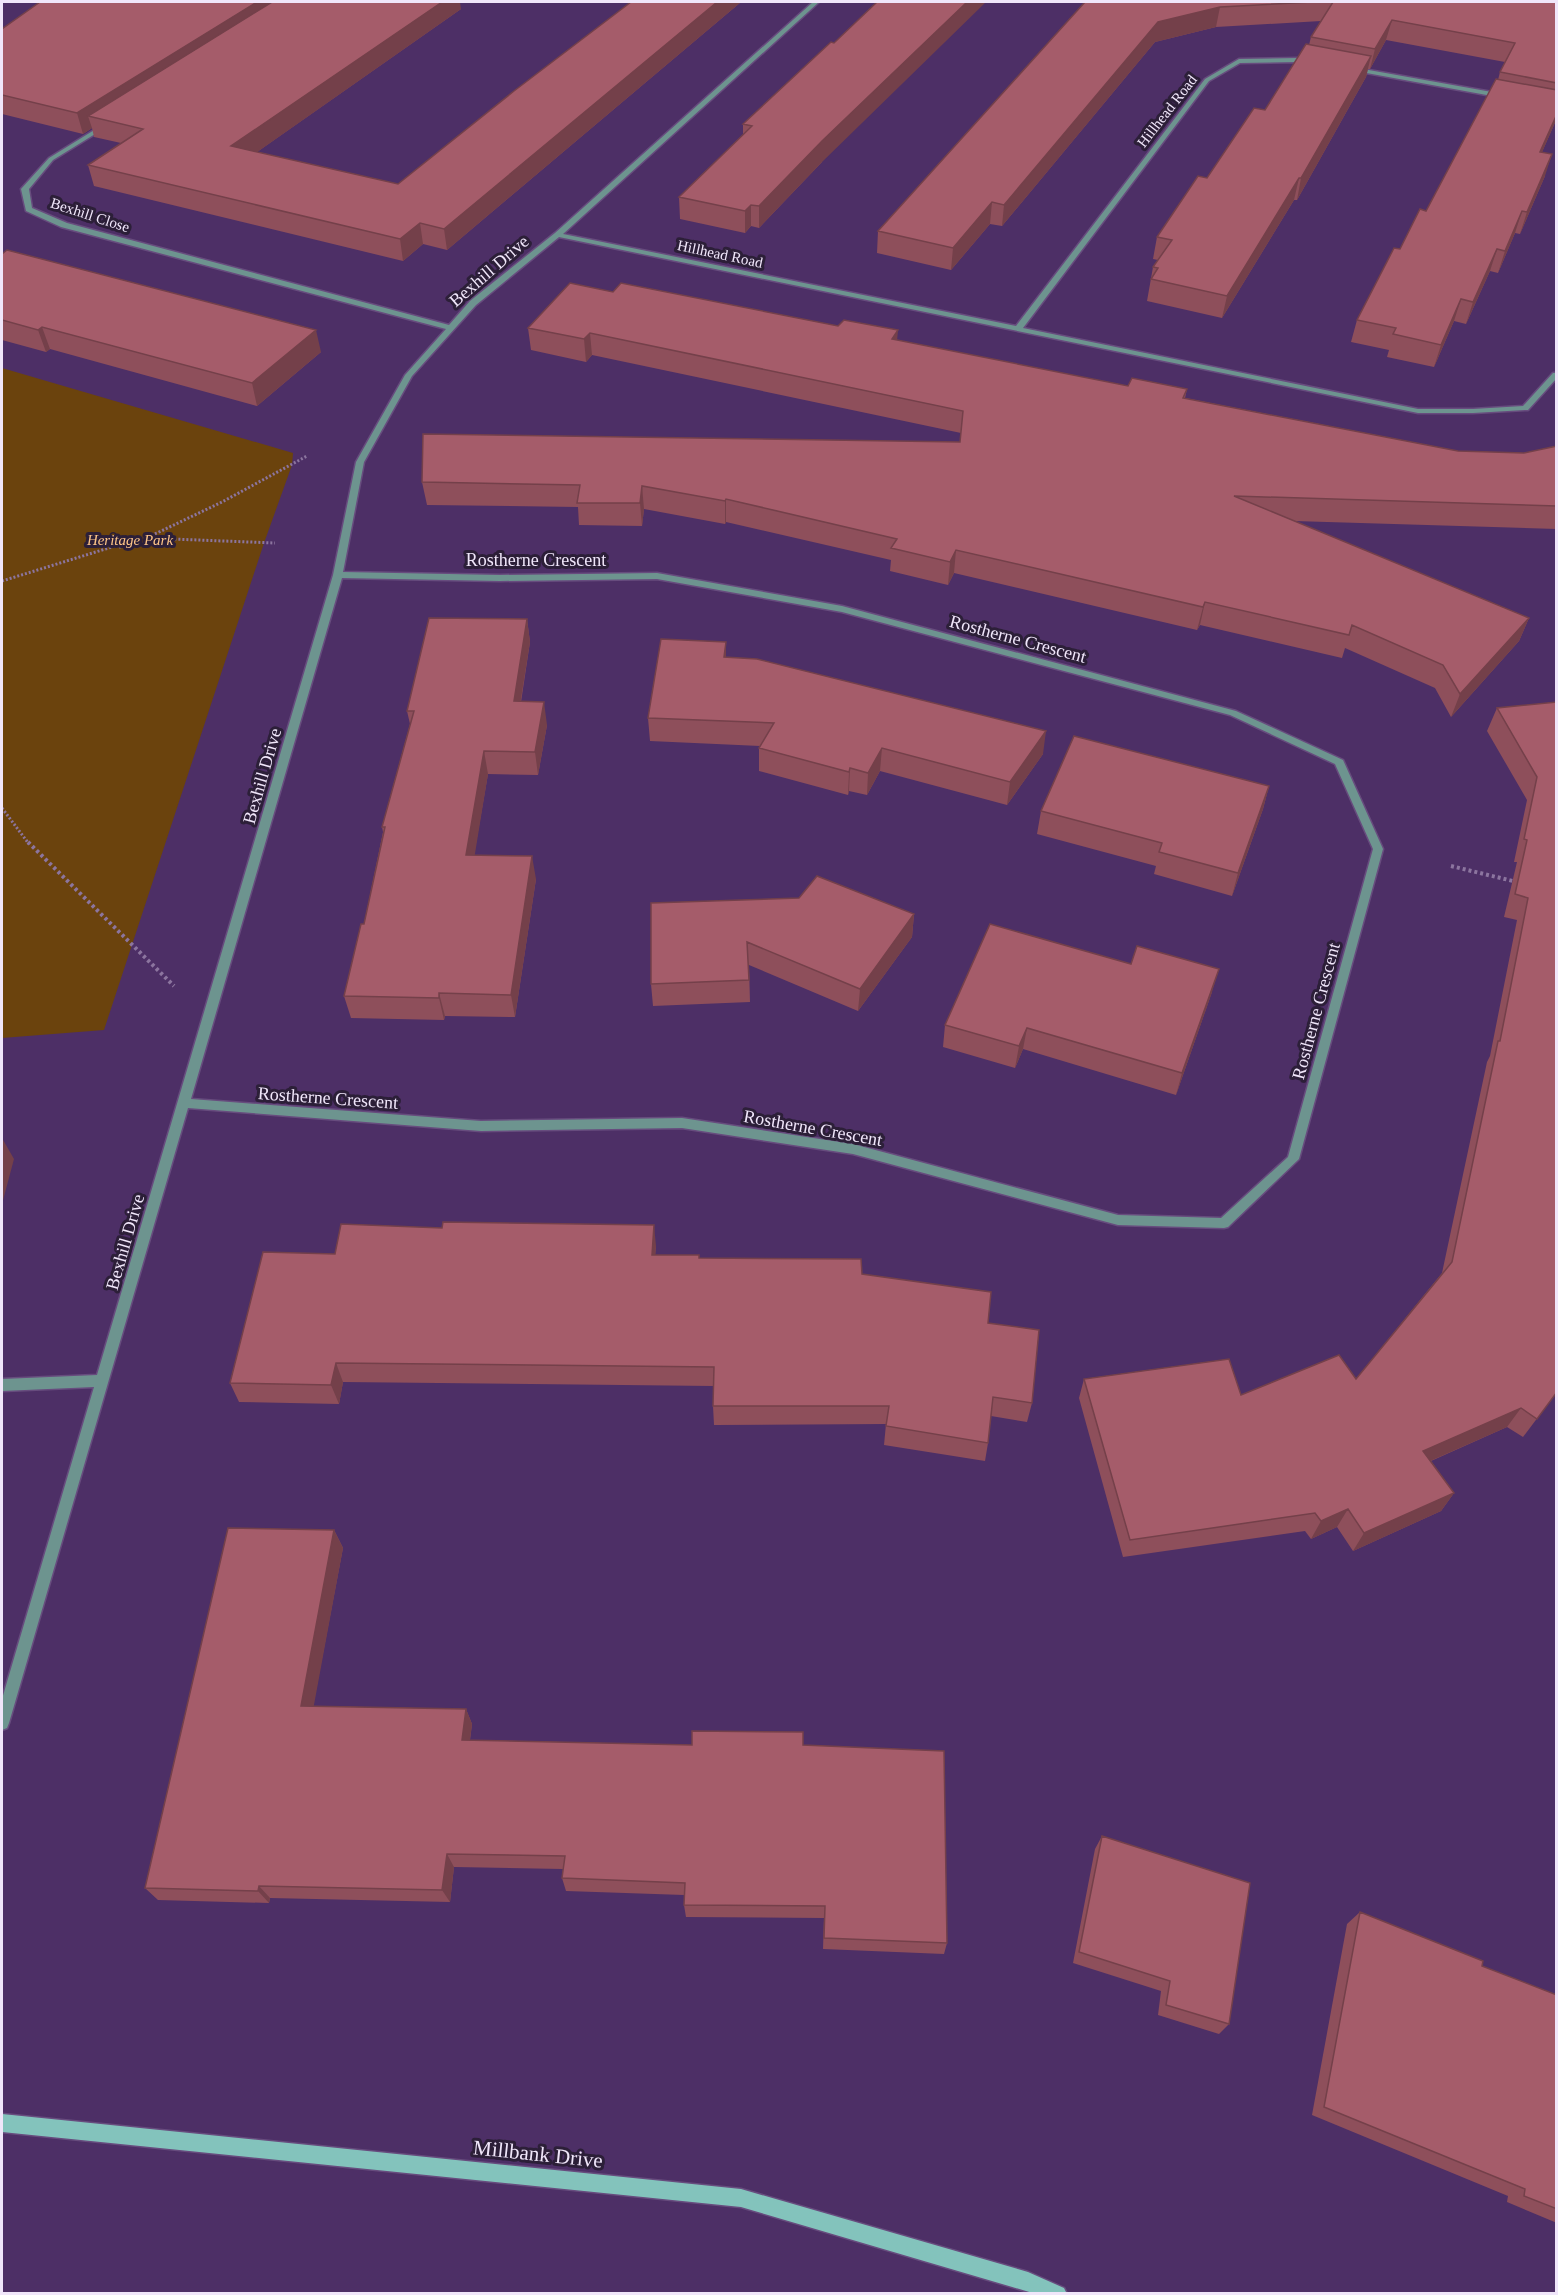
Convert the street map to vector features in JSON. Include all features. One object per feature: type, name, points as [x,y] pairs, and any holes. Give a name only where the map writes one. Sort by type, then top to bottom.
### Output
[{"type":"street","name":"Bexhill Drive","points":[[2,1723],[338,574],[360,462],[409,375],[473,303],[558,235],[816,2]]},
{"type":"street","name":"Hillhead Road","points":[[1018,329],[1207,80],[1239,61],[1298,60],[1321,64]]},
{"type":"street","points":[[1344,68],[1515,99]]},
{"type":"street","name":"Bexhill Close","points":[[110,122],[51,159],[25,189],[29,209],[64,225],[450,328]]},
{"type":"street","name":"Hillhead Road","points":[[558,235],[1418,411],[1525,408],[1557,375]]},
{"type":"street","name":"Rostherne Crescent","points":[[183,1103],[481,1126],[681,1123],[853,1149],[1118,1220],[1224,1223],[1293,1159],[1378,849],[1339,762],[1233,713],[842,609],[657,576],[500,578],[338,574]]},
{"type":"street","points":[[2,1385],[102,1381]]},
{"type":"street","name":"Millbank Drive","points":[[2,2123],[741,2198],[1028,2281],[1058,2294]]},
{"type":"path","points":[[2,581],[134,541],[205,511],[308,456]]},
{"type":"path","points":[[103,550],[172,539],[276,543]]},
{"type":"path","points":[[2,808],[33,849],[208,1019]]},
{"type":"path","points":[[1450,866],[1525,884]]},
{"type":"green space","name":"Heritage Park","points":[[2,368],[293,453],[292,465],[264,543],[104,1030],[2,1038]]},
{"type":"building","points":[[40,2],[257,2],[77,113],[2,95],[2,29]]},
{"type":"building","points":[[272,2],[442,2],[231,146],[398,184],[514,91],[631,2],[717,2],[444,229],[420,223],[400,239],[88,165],[143,129],[88,116]]},
{"type":"building","points":[[877,2],[967,2],[822,141],[759,206],[751,205],[745,211],[679,197],[752,126],[743,124]]},
{"type":"building","points":[[1085,2],[1312,2],[1220,7],[1158,22],[1004,205],[992,202],[953,248],[878,231]]},
{"type":"building","points":[[1333,2],[1557,2],[1557,83],[1500,72],[1515,43],[1392,20],[1375,49],[1311,37]]},
{"type":"building","points":[[1306,44],[1371,56],[1301,178],[1227,296],[1151,279],[1158,268],[1153,267],[1172,240],[1157,237],[1198,176],[1207,178],[1254,108],[1265,110]]},
{"type":"building","points":[[1496,79],[1557,90],[1557,114],[1540,152],[1552,154],[1527,212],[1522,211],[1505,251],[1497,249],[1473,302],[1461,299],[1441,345],[1393,334],[1396,328],[1357,320],[1394,248],[1400,249],[1420,209],[1426,211]]},
{"type":"building","points":[[7,250],[316,330],[252,383],[42,327],[38,330],[2,320],[2,254]]},
{"type":"building","points":[[570,283],[613,292],[621,283],[838,326],[844,320],[898,330],[892,339],[1128,386],[1132,378],[1187,389],[1183,398],[1458,451],[1524,453],[1557,446],[1557,506],[1234,496],[1529,618],[1460,694],[1443,665],[1352,625],[1349,635],[1205,602],[1203,607],[956,550],[950,562],[891,548],[897,539],[726,499],[725,501],[642,486],[640,503],[577,503],[580,485],[422,482],[423,434],[960,442],[963,411],[590,333],[584,339],[528,328]]},
{"type":"building","points":[[429,618],[527,619],[514,701],[544,702],[535,752],[484,751],[466,855],[532,856],[511,995],[439,993],[439,998],[344,996],[361,924],[364,924],[385,827],[382,827],[414,711],[407,711]]},
{"type":"building","points":[[661,639],[726,642],[724,657],[757,659],[1046,731],[1010,782],[882,748],[868,773],[850,768],[849,772],[759,748],[774,723],[648,718]]},
{"type":"building","points":[[1557,702],[1557,1392],[1537,1419],[1521,1408],[1423,1451],[1454,1493],[1364,1533],[1348,1509],[1321,1521],[1315,1513],[1130,1540],[1084,1379],[1229,1359],[1241,1395],[1339,1355],[1356,1379],[1452,1262],[1498,1041],[1500,1041],[1528,898],[1515,894],[1527,840],[1524,839],[1537,777],[1497,708]]},
{"type":"building","points":[[1074,736],[1269,786],[1238,873],[1159,852],[1162,843],[1041,811]]},
{"type":"building","points":[[817,876],[914,914],[860,989],[747,942],[749,980],[651,984],[651,903],[799,898]]},
{"type":"building","points":[[990,924],[1131,964],[1137,946],[1219,969],[1182,1073],[1027,1028],[1019,1046],[945,1025]]},
{"type":"building","points":[[443,1222],[654,1225],[652,1255],[699,1255],[699,1258],[861,1259],[862,1274],[991,1292],[988,1323],[1039,1330],[1032,1403],[993,1397],[988,1443],[886,1426],[889,1406],[713,1406],[714,1367],[336,1363],[331,1385],[230,1383],[263,1252],[335,1254],[341,1224],[442,1228]]},
{"type":"building","points":[[228,1528],[334,1530],[301,1706],[466,1709],[462,1740],[692,1745],[692,1731],[803,1732],[803,1745],[944,1751],[947,1943],[824,1938],[825,1906],[684,1905],[685,1883],[562,1878],[565,1856],[447,1854],[442,1890],[259,1886],[258,1891],[145,1888]]},
{"type":"building","points":[[1102,1836],[1250,1883],[1229,2024],[1166,2005],[1170,1981],[1079,1952]]},
{"type":"building","points":[[1360,1912],[1483,1961],[1482,1966],[1557,1995],[1557,2209],[1524,2196],[1525,2189],[1324,2107]]}]
